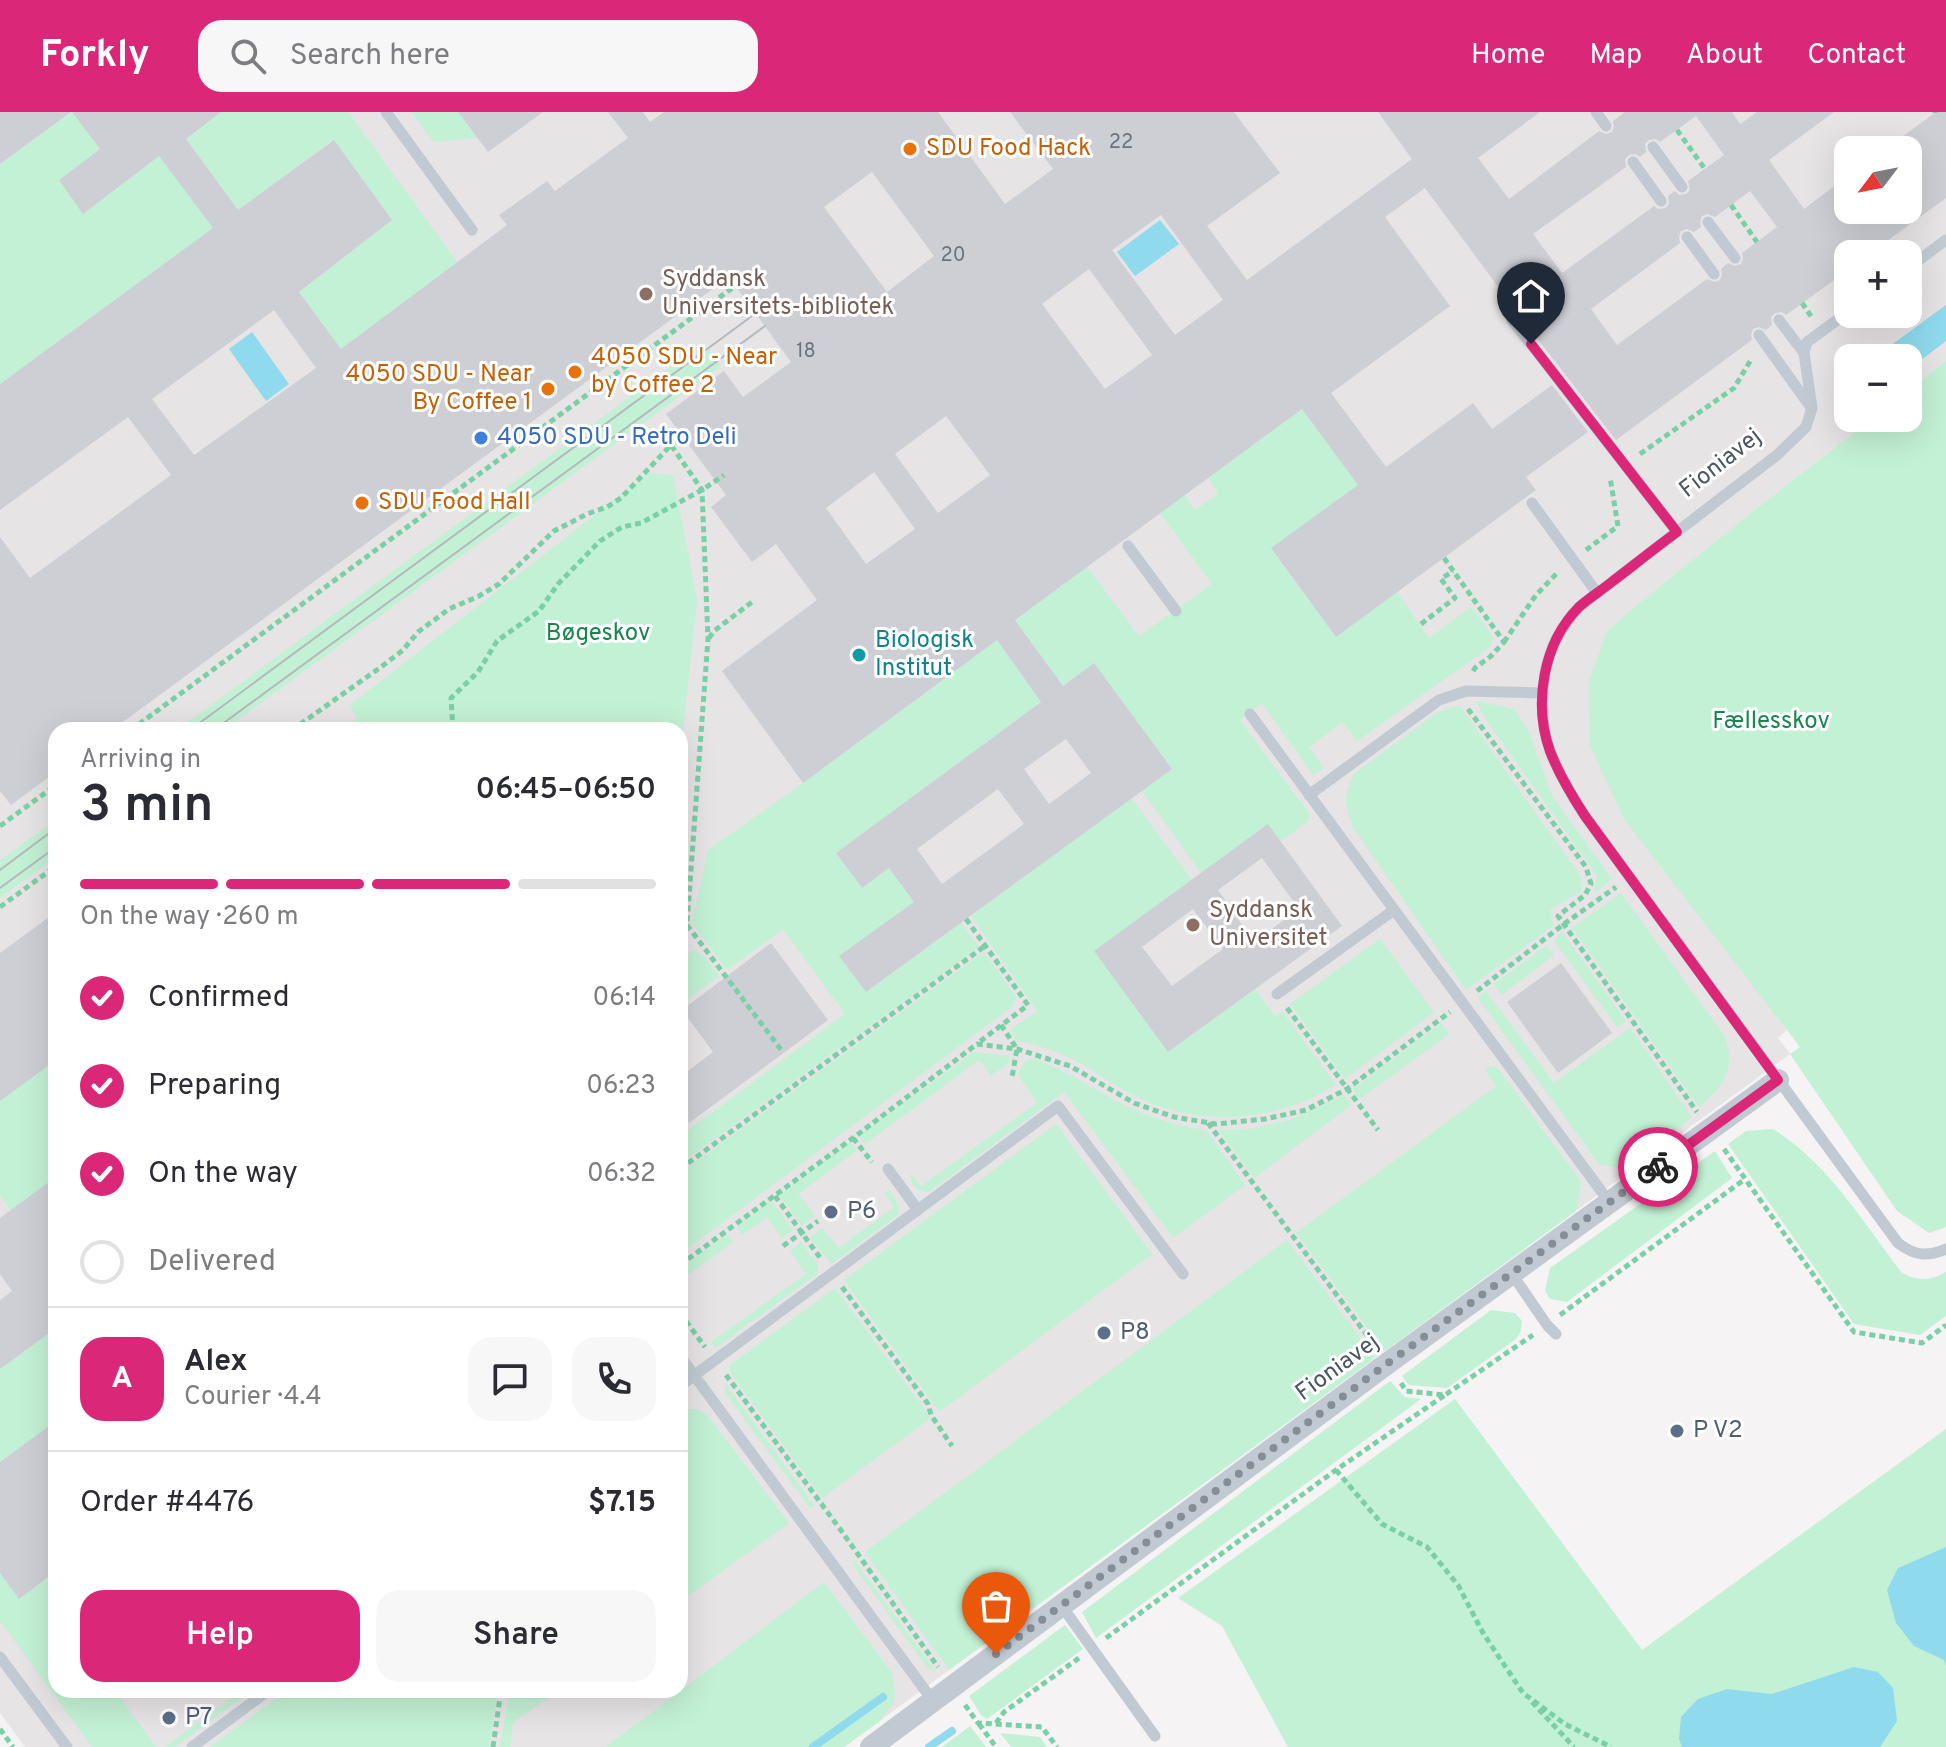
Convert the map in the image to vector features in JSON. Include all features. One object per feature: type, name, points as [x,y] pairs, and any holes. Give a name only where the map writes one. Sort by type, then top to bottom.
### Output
[{"type":"street","name":"Fioniavej","points":[[871,1747],[1375,1373],[1778,1080]]},
{"type":"lane","points":[[386,112],[472,230]]},
{"type":"lane","points":[[1596,112],[1606,126]]},
{"type":"lane","points":[[1653,147],[1682,187]]},
{"type":"lane","points":[[1633,162],[1661,201]]},
{"type":"lane","points":[[1708,222],[1735,258]]},
{"type":"lane","points":[[1687,237],[1714,274]]},
{"type":"lane","points":[[1922,258],[1946,240]]},
{"type":"lane","points":[[1512,320],[1677,532]]},
{"type":"lane","points":[[1779,320],[1804,353]]},
{"type":"lane","points":[[1812,408],[1804,353],[1807,342],[1834,322]]},
{"type":"lane","points":[[1759,335],[1812,408]]},
{"type":"lane","name":"Fioniavej","points":[[1812,408],[1806,427],[1777,455],[1579,607],[1553,646],[1543,693],[1544,721],[1549,749],[1565,784],[1585,816],[1898,1243],[1918,1255],[1931,1255],[1946,1249]]},
{"type":"lane","points":[[1532,503],[1597,593]]},
{"type":"lane","points":[[1128,546],[1176,611]]},
{"type":"lane","points":[[1309,795],[1439,700],[1466,691],[1543,693]]},
{"type":"lane","points":[[1250,714],[1610,1203]]},
{"type":"lane","points":[[1277,994],[1394,910]]},
{"type":"lane","points":[[688,1380],[1058,1106],[1183,1274]]},
{"type":"lane","points":[[884,1171],[918,1210]]},
{"type":"lane","points":[[1512,1274],[1556,1334]]},
{"type":"lane","points":[[688,1367],[933,1701]]},
{"type":"lane","points":[[1061,1605],[1155,1736]]},
{"type":"lane","points":[[0,1657],[67,1747]]},
{"type":"lane","points":[[192,1747],[258,1698]]},
{"type":"path","points":[[1677,130],[1705,169]]},
{"type":"path","points":[[1731,205],[1757,242]]},
{"type":"path","points":[[142,722],[735,286]]},
{"type":"path","points":[[303,722],[403,650],[418,632],[449,609],[499,584],[554,531],[621,498],[671,445],[702,490],[708,639],[688,910]]},
{"type":"path","points":[[452,722],[451,698],[478,672],[497,641],[539,611],[558,584],[600,541],[622,527],[641,523],[724,475]]},
{"type":"path","points":[[1444,558],[1504,642],[1475,668],[1469,678],[1466,691],[1468,710],[1586,867],[1591,884],[1585,895],[1558,916],[1854,1332],[1922,1343],[1946,1325]]},
{"type":"path","points":[[1421,624],[1455,598],[1441,579],[1453,571]]},
{"type":"path","points":[[708,639],[752,602]]},
{"type":"path","points":[[0,826],[48,791]]},
{"type":"path","points":[[0,907],[48,872]]},
{"type":"path","points":[[1462,1003],[1631,877]]},
{"type":"path","points":[[966,919],[1028,1005],[977,1044]]},
{"type":"path","points":[[688,925],[782,1051]]},
{"type":"path","points":[[688,1163],[985,946]]},
{"type":"path","points":[[1285,1006],[1378,1130]]},
{"type":"path","points":[[1001,1025],[1017,1049],[1012,1077]]},
{"type":"path","points":[[853,1138],[884,1171]]},
{"type":"path","points":[[775,1196],[928,1404],[931,1415],[952,1446]]},
{"type":"path","points":[[783,1246],[818,1221]]},
{"type":"path","points":[[688,1324],[996,1747]]},
{"type":"path","points":[[996,1724],[1004,1712],[1336,1470],[1445,1395]]},
{"type":"path","points":[[1336,1470],[1382,1524],[1427,1547],[1458,1585],[1483,1633],[1523,1693],[1574,1747]]},
{"type":"path","points":[[1523,1693],[1565,1724],[1611,1747]]},
{"type":"path","points":[[493,1747],[500,1698]]},
{"type":"path","points":[[978,1723],[1042,1727],[1057,1747]]},
{"type":"path","points":[[0,1729],[13,1747]]},
{"type":"shaded area","name":"Syddansk Universitet","points":[[0,112],[1946,112],[1946,361],[1922,380],[1922,344],[1834,344],[1834,432],[1855,432],[1607,631],[1787,1030],[1778,1038],[1790,1054],[844,1747],[25,1747],[0,1713]]},
{"type":"green space","points":[[72,112],[100,149],[59,180],[83,213],[159,156],[213,228],[0,384],[0,164]]},
{"type":"green space","points":[[221,112],[348,112],[458,263],[341,349],[299,292],[392,220],[333,140],[238,210],[186,139]]},
{"type":"green space","points":[[411,112],[458,112],[477,138],[434,142]]},
{"type":"green space","points":[[703,343],[721,366],[235,722],[188,722]]},
{"type":"green space","name":"Fællesskov","points":[[1946,361],[1946,1227],[1929,1233],[1897,1211],[1790,1054],[1800,1047],[1624,819],[1590,746],[1589,682],[1607,631],[1855,432],[1922,432],[1922,380]]},
{"type":"green space","points":[[1302,409],[1358,485],[1271,549],[1335,636],[1397,592],[1429,638],[1471,607],[1493,637],[1490,647],[1357,741],[1342,722],[1309,747],[1324,768],[1313,775],[1262,703],[1240,720],[1310,815],[1309,820],[1280,842],[1201,873],[1142,791],[1094,663],[1063,686],[1015,620],[1087,567],[1139,636],[1212,584],[1160,513],[1184,495],[1195,510],[1218,494],[1208,478]]},
{"type":"green space","name":"Bøgeskov","points":[[649,473],[673,475],[697,600],[684,722],[352,722],[357,717],[349,706]]},
{"type":"green space","points":[[997,640],[1041,702],[836,853],[862,888],[889,868],[914,902],[840,956],[866,992],[961,923],[979,947],[688,1158],[688,1130],[845,1014],[783,929],[727,970],[692,923],[708,850]]},
{"type":"green space","points":[[1476,701],[1513,709],[1528,729],[1552,796],[1612,879],[1594,893],[1597,877],[1591,867],[1484,717]]},
{"type":"green space","points":[[1459,705],[1581,877],[1581,891],[1550,910],[1554,925],[1466,990],[1352,826],[1346,799],[1355,773],[1438,712]]},
{"type":"green space","points":[[1131,798],[1192,880],[1095,952],[1168,1052],[1255,989],[1275,1016],[1282,1011],[1336,1085],[1307,1100],[1276,1110],[1213,1117],[1151,1103],[1068,1057],[1015,1040],[1011,1029],[1037,1011],[971,916]]},
{"type":"green space","points":[[48,826],[48,863],[0,898],[0,860]]},
{"type":"green space","points":[[1621,893],[1725,1037],[1729,1059],[1726,1076],[1699,1107],[1572,928]]},
{"type":"green space","points":[[1562,932],[1626,1021],[1617,1027],[1554,941]]},
{"type":"green space","points":[[1380,939],[1434,1012],[1345,1079],[1290,1004]]},
{"type":"green space","points":[[1546,946],[1554,955],[1501,995],[1494,984]]},
{"type":"green space","points":[[693,950],[706,958],[719,976],[688,999],[688,956]]},
{"type":"green space","points":[[984,952],[1016,997],[1013,1006],[688,1248],[688,1167]]},
{"type":"green space","points":[[1486,991],[1554,1083],[1630,1028],[1692,1117],[1628,1170],[1599,1164],[1478,998]]},
{"type":"green space","points":[[1441,1023],[1449,1034],[1360,1099],[1353,1089]]},
{"type":"green space","points":[[974,1052],[1009,1056],[1009,1063],[991,1075],[979,1060],[865,1144],[859,1135]]},
{"type":"green space","points":[[1033,1058],[1144,1114],[1207,1131],[1245,1185],[1173,1238],[1064,1092],[929,1192],[919,1191],[912,1183],[910,1172],[921,1186],[1037,1103],[1018,1075],[1023,1064]]},
{"type":"green space","points":[[48,1065],[48,1183],[11,1211],[0,1196],[0,1098]]},
{"type":"green space","points":[[1497,1067],[1581,1182],[1576,1211],[1385,1351],[1296,1233],[1496,1086],[1485,1070]]},
{"type":"green space","points":[[1344,1095],[1351,1105],[1254,1178],[1218,1130],[1250,1129],[1290,1120]]},
{"type":"green space","points":[[1056,1124],[1152,1254],[939,1412],[844,1280]]},
{"type":"green space","points":[[1773,1129],[1828,1176],[1902,1273],[1924,1279],[1946,1272],[1946,1316],[1920,1335],[1854,1324],[1728,1144],[1746,1131]]},
{"type":"green space","points":[[850,1142],[856,1151],[798,1194],[815,1216],[802,1226],[779,1195]]},
{"type":"green space","points":[[1715,1151],[1732,1178],[1567,1302],[1550,1299],[1545,1291],[1550,1268]]},
{"type":"green space","points":[[889,1190],[898,1205],[898,1215],[831,1264],[810,1237],[822,1228],[839,1248],[894,1207],[884,1193]]},
{"type":"green space","points":[[769,1202],[774,1204],[793,1230],[781,1238],[767,1217],[742,1235],[737,1227]]},
{"type":"green space","points":[[727,1234],[733,1242],[688,1275],[688,1263]]},
{"type":"green space","points":[[1287,1240],[1375,1358],[949,1670],[865,1552]]},
{"type":"green space","points":[[801,1242],[818,1265],[817,1274],[716,1348],[711,1342],[806,1274],[790,1251]]},
{"type":"green space","points":[[835,1288],[931,1418],[822,1498],[730,1372],[730,1365]]},
{"type":"green space","points":[[1491,1310],[1515,1313],[1522,1321],[1516,1339],[1447,1388],[1409,1385],[1402,1376]]},
{"type":"green space","points":[[48,1334],[48,1427],[0,1462],[0,1369]]},
{"type":"green space","points":[[1390,1381],[1405,1397],[1421,1399],[1096,1638],[1082,1612]]},
{"type":"green space","points":[[725,1383],[814,1505],[810,1508],[725,1393]]},
{"type":"green space","points":[[1455,1399],[1642,1650],[1946,1429],[1946,1747],[1288,1747],[1222,1626],[1178,1598]]},
{"type":"green space","points":[[688,1409],[697,1409],[707,1415],[789,1523],[688,1596]]},
{"type":"green space","points":[[854,1560],[936,1672],[923,1662],[853,1565]]},
{"type":"green space","points":[[0,1573],[19,1598],[48,1577],[48,1687],[0,1621]]},
{"type":"green space","points":[[824,1582],[892,1673],[895,1691],[894,1702],[880,1721],[844,1747],[606,1747],[671,1698],[688,1698],[688,1685]]},
{"type":"green space","points":[[1065,1625],[1083,1649],[987,1719],[981,1715],[969,1696]]},
{"type":"green space","points":[[56,1698],[120,1698],[156,1747],[92,1747]]},
{"type":"green space","points":[[231,1698],[241,1698],[175,1747],[165,1747]]},
{"type":"green space","points":[[277,1698],[497,1698],[489,1747],[210,1747]]},
{"type":"green space","points":[[509,1698],[548,1698],[513,1723],[510,1747],[500,1747]]},
{"type":"green space","points":[[970,1726],[986,1747],[942,1747]]},
{"type":"green space","points":[[1000,1733],[1040,1737],[1047,1747],[1011,1747]]},
{"type":"water","points":[[1160,220],[1179,244],[1135,276],[1117,252]]},
{"type":"water","points":[[1946,305],[1946,341],[1922,359],[1922,344],[1893,344],[1915,328],[1922,328],[1922,323]]},
{"type":"water","points":[[252,332],[289,384],[266,401],[229,349]]},
{"type":"water","points":[[1946,1547],[1946,1666],[1944,1660],[1914,1646],[1896,1623],[1887,1590],[1898,1568]]},
{"type":"water","points":[[1854,1667],[1878,1672],[1893,1688],[1897,1721],[1880,1747],[1682,1747],[1679,1739],[1681,1717],[1698,1699],[1727,1689],[1772,1694]]},
{"type":"building","points":[[0,112],[71,112],[0,164]]},
{"type":"building","points":[[72,112],[221,112],[186,139],[238,210],[334,140],[392,220],[299,292],[341,349],[507,225],[499,215],[547,181],[555,191],[628,138],[608,112],[643,112],[650,122],[664,112],[938,112],[1005,204],[1053,169],[1010,112],[1234,112],[1280,173],[1207,226],[1247,280],[1412,159],[1378,112],[1540,112],[1478,158],[1509,199],[1599,131],[1606,134],[1612,132],[1613,121],[1625,112],[1732,112],[1740,124],[1757,112],[1834,112],[1769,160],[1804,209],[1834,186],[1834,224],[1910,224],[1888,240],[1834,240],[1834,280],[1786,315],[1775,313],[1771,317],[1772,325],[1766,330],[1759,327],[1753,329],[1752,340],[1616,440],[1425,188],[1385,217],[1450,306],[1331,393],[1386,467],[1473,403],[1492,429],[1552,385],[1588,432],[1526,477],[1536,490],[1336,637],[1271,548],[1358,485],[1302,409],[1015,620],[1063,686],[1094,663],[1172,769],[866,992],[839,956],[914,902],[889,868],[862,888],[836,853],[1041,702],[997,640],[803,783],[722,671],[817,600],[776,544],[752,562],[711,507],[726,495],[666,414],[724,371],[743,397],[791,362],[729,277],[123,722],[48,722],[48,778],[11,805],[0,791],[0,537],[30,578],[171,475],[128,417],[0,510],[0,384],[213,228],[159,156],[83,214],[59,180],[100,149]],"holes":[[[1696,116],[1724,155],[1688,181],[1690,190],[1686,194],[1679,195],[1675,191],[1668,196],[1669,204],[1665,208],[1654,206],[1562,273],[1533,234],[1626,167],[1625,159],[1629,155],[1640,157],[1646,152],[1645,144],[1649,140],[1660,142]],[[872,172],[934,256],[887,292],[824,207]],[[1750,191],[1777,227],[1742,253],[1741,264],[1735,266],[1728,263],[1721,269],[1720,280],[1714,282],[1707,279],[1617,345],[1591,309],[1680,243],[1681,231],[1687,229],[1694,232],[1701,227],[1702,216],[1708,214],[1715,217]],[[1161,215],[1223,300],[1175,335],[1112,250]],[[1089,269],[1152,355],[1105,389],[1042,304]],[[274,310],[316,368],[194,455],[152,399]],[[946,416],[990,475],[938,513],[895,454]],[[874,472],[915,529],[866,564],[826,508]],[[1066,739],[1091,773],[1049,804],[1024,769]],[[998,789],[1024,824],[942,884],[917,849]]]},
{"type":"building","points":[[458,112],[543,112],[488,152]]},
{"type":"building","points":[[1936,112],[1946,112],[1946,198],[1922,215],[1922,136],[1903,136]]},
{"type":"building","points":[[1268,824],[1342,926],[1168,1052],[1094,951]],"holes":[[[1262,858],[1299,909],[1254,942],[1218,890]],[[1193,909],[1223,949],[1172,986],[1142,947]]]},
{"type":"building","points":[[48,918],[48,1066],[0,1101],[0,953]]},
{"type":"building","points":[[771,943],[828,1020],[689,1123],[688,1071],[713,1052],[688,1018],[688,1005]]},
{"type":"building","points":[[1561,963],[1612,1033],[1558,1073],[1507,1002]]},
{"type":"building","points":[[48,1183],[48,1334],[0,1369],[0,1300],[12,1291],[0,1274],[0,1218]]},
{"type":"building","points":[[48,1427],[48,1577],[19,1599],[0,1573],[0,1462]]},
{"type":"waterway","points":[[813,1747],[883,1697]]},
{"type":"waterway","points":[[929,1747],[952,1731]]},
{"type":"tram line","points":[[201,722],[756,313]]},
{"type":"tram line","points":[[225,722],[765,326]]},
{"type":"tram line","points":[[0,870],[48,834]]},
{"type":"tram line","points":[[0,888],[48,853]]},
{"type":"way so far","points":[[996,1654],[1658,1167]]},
{"type":"place","name":"SDU Food Hack","points":[[910,149]]},
{"type":"place","name":"Syddansk Universitets-bibliotek","points":[[646,294]]},
{"type":"place","name":"4050 SDU - Near by Coffee 2","points":[[575,372]]},
{"type":"place","name":"4050 SDU - Near By Coffee 1","points":[[548,389]]},
{"type":"place","name":"4050 SDU - Retro Deli","points":[[481,438]]},
{"type":"place","name":"SDU Food Hall","points":[[362,503]]},
{"type":"place","name":"Biologisk Institut","points":[[859,655]]},
{"type":"place","name":"Syddansk Universitet","points":[[1193,925]]},
{"type":"place","name":"P6","points":[[831,1212]]},
{"type":"place","name":"P8","points":[[1104,1333]]},
{"type":"place","name":"P V2","points":[[1677,1431]]},
{"type":"place","name":"P7","points":[[169,1718]]},
{"type":"route","points":[[1531,344],[1677,532],[1579,607],[1564,626],[1553,646],[1543,693],[1549,749],[1565,784],[1585,816],[1778,1080],[1658,1167]]}]
